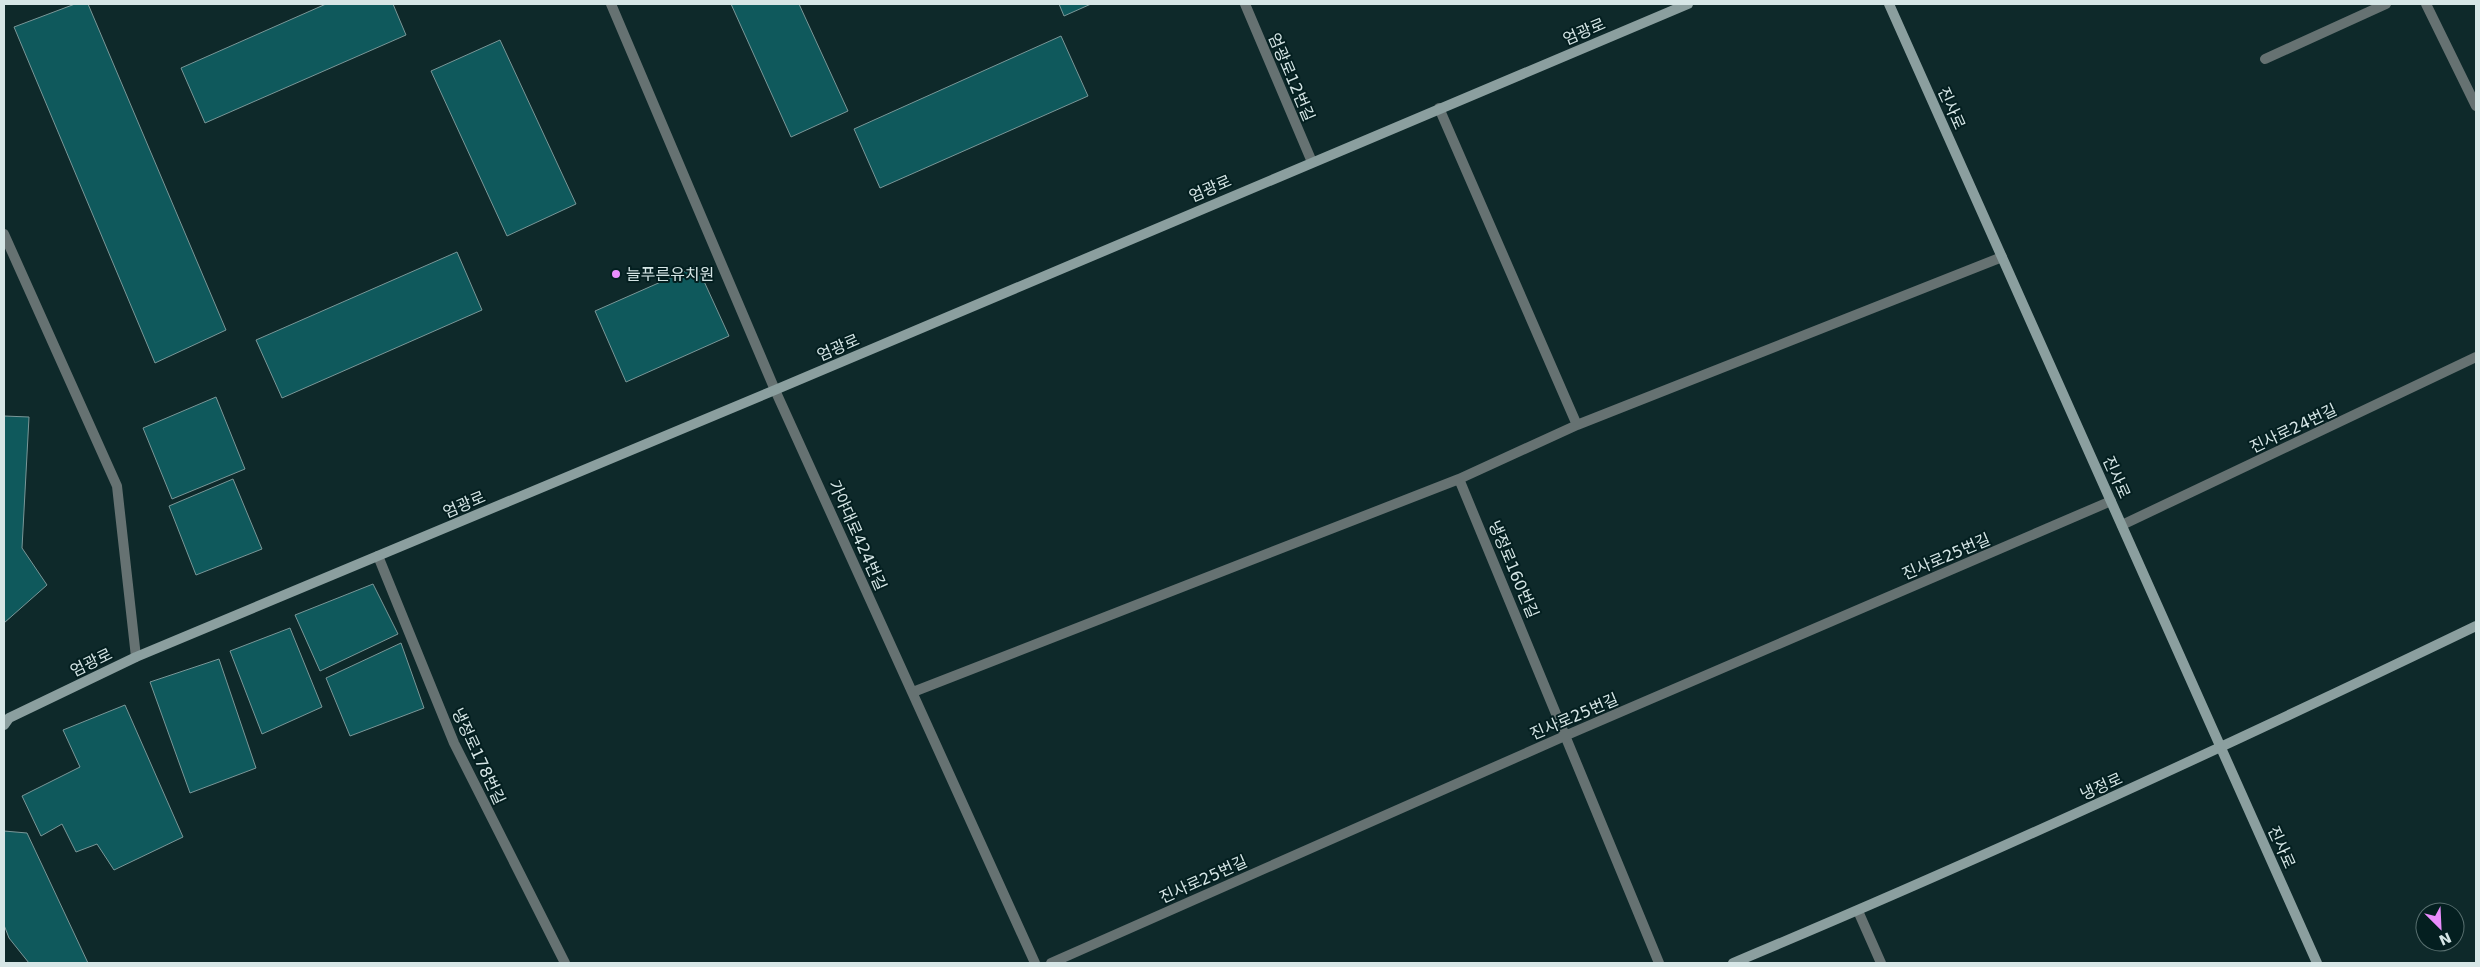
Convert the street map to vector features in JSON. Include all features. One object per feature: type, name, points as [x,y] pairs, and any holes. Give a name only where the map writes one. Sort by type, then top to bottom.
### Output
[{"type":"main road","name":"엄광로","points":[[4,725],[9,718],[136,657],[776,390],[1688,4]]},
{"type":"main road","name":"진사로","points":[[1890,4],[2317,963]]},
{"type":"main road","name":"냉정로","points":[[1733,963],[1858,911],[2221,748],[2476,626]]},
{"type":"street","name":"가야대로424번길","points":[[612,4],[776,390],[1035,963]]},
{"type":"street","name":"엄광로12번길","points":[[1245,4],[1312,162]]},
{"type":"street","points":[[2265,58],[2386,4]]},
{"type":"street","points":[[2426,4],[2476,106]]},
{"type":"street","points":[[1439,108],[1577,425]]},
{"type":"street","points":[[4,234],[117,486],[136,657]]},
{"type":"street","points":[[913,692],[1459,478],[1577,425],[2002,257]]},
{"type":"street","name":"진사로24번길","points":[[2122,525],[2476,358]]},
{"type":"street","name":"냉정로160번길","points":[[1459,478],[1567,735],[1659,963]]},
{"type":"street","name":"진사로25번길","points":[[1051,963],[1567,735],[2111,501]]},
{"type":"street","name":"냉정로178번길","points":[[378,556],[454,743],[565,963]]},
{"type":"street","points":[[1858,911],[1881,963]]},
{"type":"building","points":[[75,4],[88,4],[226,330],[155,363],[14,27]]},
{"type":"building","points":[[326,4],[393,4],[406,35],[205,123],[181,68]]},
{"type":"building","points":[[731,4],[799,4],[848,111],[791,137]]},
{"type":"building","points":[[1059,4],[1091,4],[1064,16]]},
{"type":"building","points":[[1061,36],[1088,96],[880,188],[854,129]]},
{"type":"building","points":[[500,40],[576,204],[507,236],[431,71]]},
{"type":"building","points":[[457,252],[482,310],[282,398],[256,340]]},
{"type":"building","points":[[697,266],[729,336],[626,382],[595,311]]},
{"type":"building","points":[[216,397],[245,469],[172,499],[143,428]]},
{"type":"building","points":[[4,416],[29,417],[22,548],[47,585],[4,623]]},
{"type":"building","points":[[233,479],[262,549],[196,575],[169,506]]},
{"type":"building","points":[[373,584],[398,634],[320,671],[295,615]]},
{"type":"building","points":[[290,628],[322,707],[262,734],[230,651]]},
{"type":"building","points":[[401,643],[424,708],[350,736],[326,678]]},
{"type":"building","points":[[219,659],[256,768],[190,793],[150,682]]},
{"type":"building","points":[[125,705],[183,837],[114,870],[97,844],[76,852],[62,824],[41,836],[22,796],[80,767],[63,730]]},
{"type":"building","points":[[4,831],[27,833],[88,963],[29,963],[9,938],[4,925]]},
{"type":"place","name":"늘푸른유치원","points":[[616,274]]}]
